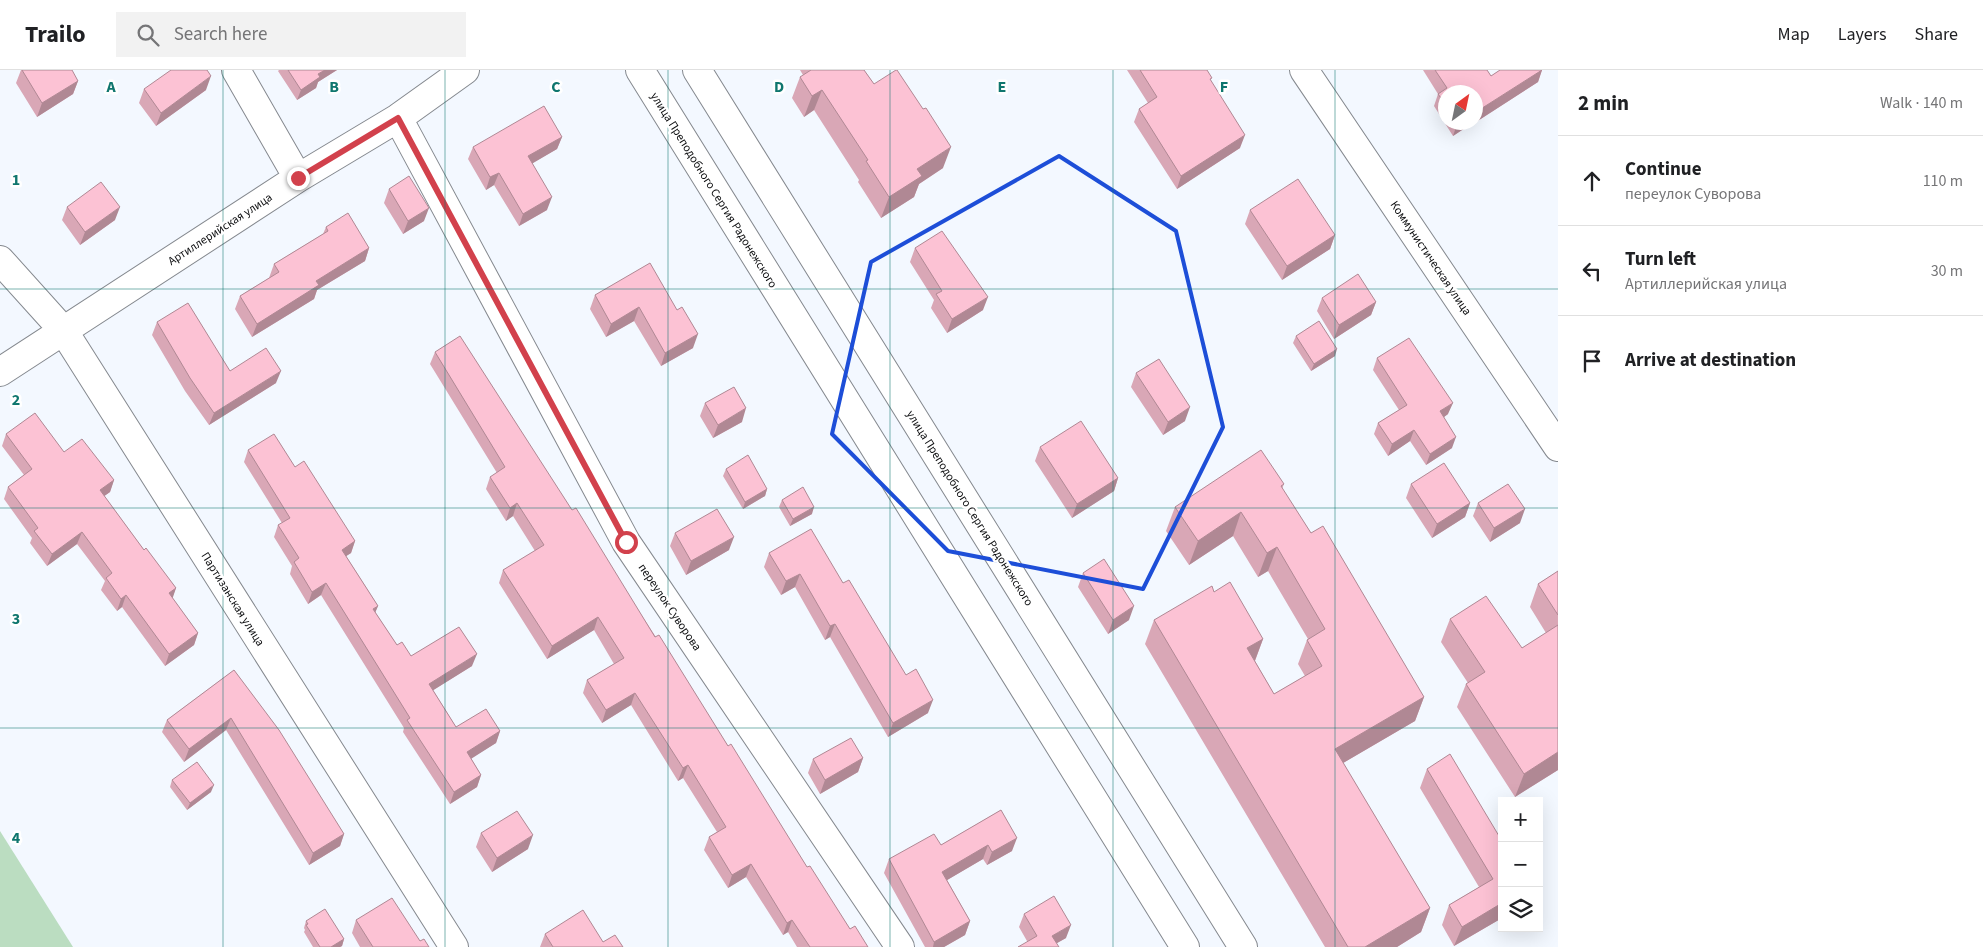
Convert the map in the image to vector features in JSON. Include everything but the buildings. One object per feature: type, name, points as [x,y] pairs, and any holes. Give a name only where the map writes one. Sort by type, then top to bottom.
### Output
[{"type":"street","points":[[236,70],[298,178]]},
{"type":"street","name":"Артиллерийская улица","points":[[0,372],[298,178],[398,118],[465,70]]},
{"type":"street","name":"улица Преподобного Сергия Радонежского","points":[[640,70],[1185,947]]},
{"type":"street","name":"улица Преподобного Сергия Радонежского","points":[[697,70],[1243,947]]},
{"type":"street","name":"Коммунистическая улица","points":[[1304,70],[1558,447]]},
{"type":"street","name":"переулок Суворова","points":[[398,118],[626,542],[900,947]]},
{"type":"street","name":"Партизанская улица","points":[[0,260],[63,330],[454,947]]},
{"type":"highlighted area","points":[[1059,156],[1176,231],[1223,427],[1143,589],[948,551],[832,434],[871,262]]},
{"type":"green space","points":[[0,831],[73,947],[0,947]]},
{"type":"route","points":[[298,178],[398,118],[626,542]]}]
